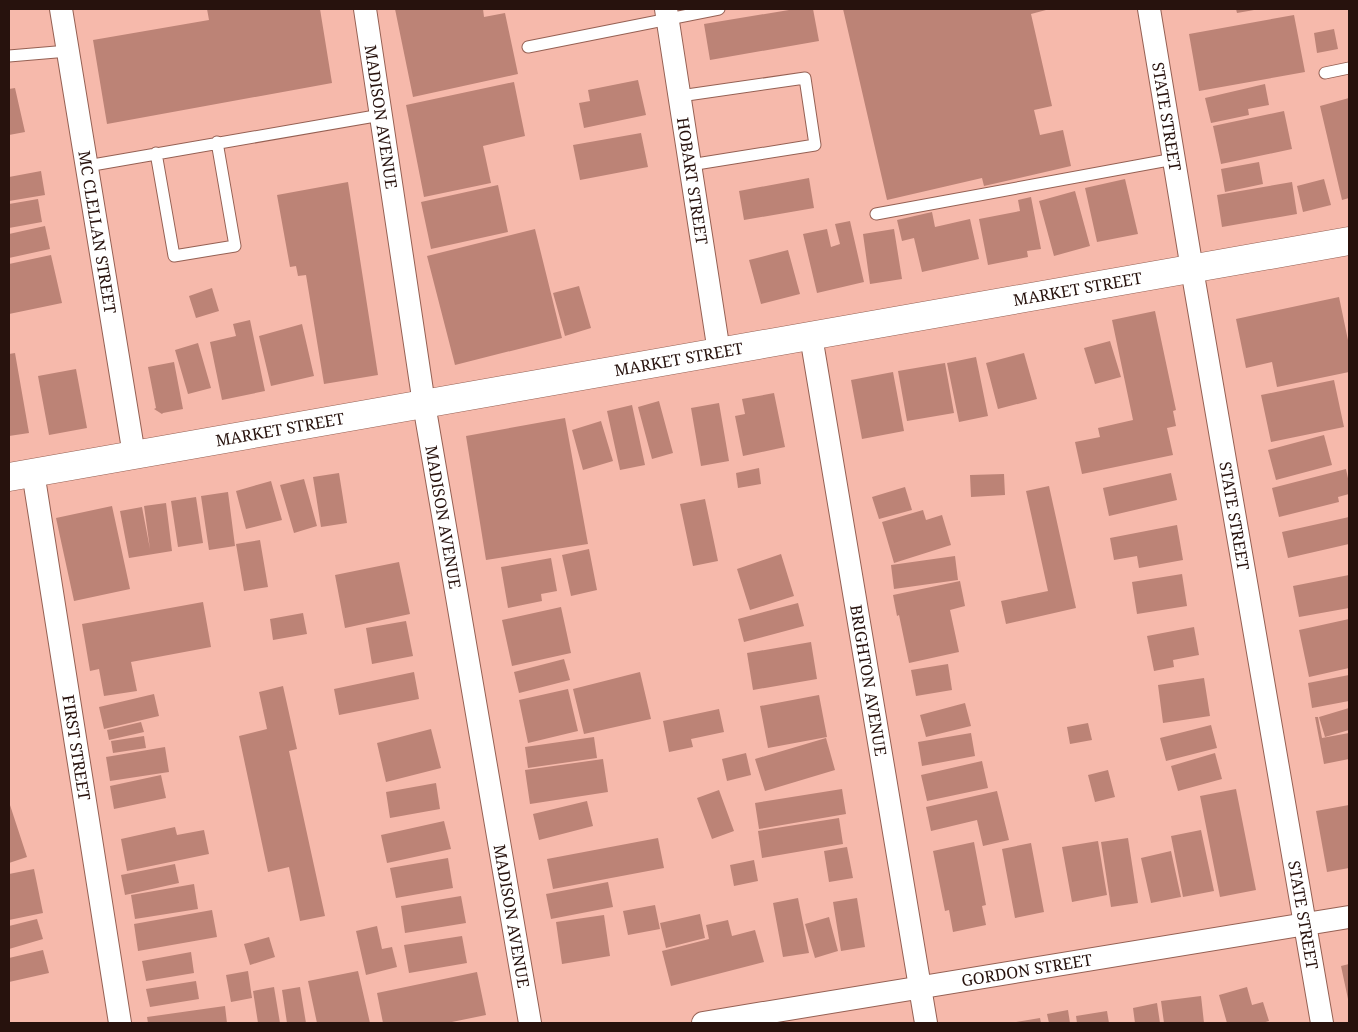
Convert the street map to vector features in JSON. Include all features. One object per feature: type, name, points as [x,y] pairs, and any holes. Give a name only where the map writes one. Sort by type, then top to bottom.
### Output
[{"type":"street","name":"MC CLELLAN STREET","points":[[61,9],[134,455]]},
{"type":"street","name":"MADISON AVENUE","points":[[365,9],[424,404],[530,1023]]},
{"type":"street","name":"STATE STREET","points":[[1149,9],[1322,1023]]},
{"type":"street","name":"HOBART STREET","points":[[667,14],[718,352]]},
{"type":"street","name":"MARKET STREET","points":[[21,475],[1349,241]]},
{"type":"street","name":"BRIGHTON AVENUE","points":[[811,336],[926,1023]]},
{"type":"street","name":"FIRST STREET","points":[[21,475],[120,1023]]},
{"type":"street","name":"GORDON STREET","points":[[703,1023],[1349,917]]},
{"type":"lane","points":[[528,47],[667,14],[720,9]]},
{"type":"lane","points":[[9,56],[68,51]]},
{"type":"lane","points":[[1326,73],[1349,68]]},
{"type":"lane","points":[[680,96],[805,78],[815,145],[690,165]]},
{"type":"lane","points":[[87,166],[381,115]]},
{"type":"lane","points":[[156,153],[174,256],[235,246],[217,142]]},
{"type":"lane","points":[[876,214],[1174,159]]},
{"type":"building","points":[[207,9],[320,9],[332,83],[107,124],[93,40],[209,20]]},
{"type":"building","points":[[395,9],[483,9],[484,17],[505,13],[518,74],[413,97]]},
{"type":"building","points":[[795,9],[813,9],[819,41],[710,60],[704,24]]},
{"type":"building","points":[[843,9],[1046,9],[1031,14],[1052,106],[1034,110],[1040,135],[1063,130],[1071,166],[984,186],[982,178],[887,200]]},
{"type":"building","points":[[1236,9],[1254,9],[1254,10],[1237,13]]},
{"type":"building","points":[[1294,15],[1305,72],[1199,91],[1189,34]]},
{"type":"building","points":[[1334,29],[1338,49],[1317,53],[1314,33]]},
{"type":"building","points":[[638,80],[646,115],[584,128],[579,103],[590,101],[588,90]]},
{"type":"building","points":[[514,82],[525,136],[483,146],[491,183],[424,197],[406,105]]},
{"type":"building","points":[[1265,84],[1269,105],[1248,109],[1249,115],[1211,123],[1205,98]]},
{"type":"building","points":[[15,88],[25,132],[9,135],[9,89]]},
{"type":"building","points":[[1349,98],[1349,198],[1342,200],[1320,106]]},
{"type":"building","points":[[1284,111],[1292,149],[1221,164],[1213,126]]},
{"type":"building","points":[[641,133],[648,167],[580,180],[573,145]]},
{"type":"building","points":[[1259,162],[1263,184],[1225,192],[1221,169]]},
{"type":"building","points":[[41,171],[45,195],[9,201],[9,177]]},
{"type":"building","points":[[809,178],[814,208],[744,220],[739,191]]},
{"type":"building","points":[[1125,179],[1138,234],[1097,242],[1085,188]]},
{"type":"building","points":[[1324,179],[1331,205],[1303,212],[1297,186]]},
{"type":"building","points":[[348,182],[378,375],[324,384],[306,275],[298,276],[296,266],[290,267],[277,195]]},
{"type":"building","points":[[1292,182],[1297,214],[1222,227],[1217,195]]},
{"type":"building","points":[[498,185],[508,232],[431,249],[421,202]]},
{"type":"building","points":[[1075,191],[1090,246],[1054,256],[1039,201]]},
{"type":"building","points":[[1031,197],[1041,249],[1027,251],[1028,257],[988,265],[979,219],[1020,211],[1018,200]]},
{"type":"building","points":[[38,199],[42,222],[9,228],[9,204]]},
{"type":"building","points":[[932,212],[935,227],[970,219],[979,259],[922,272],[914,238],[902,241],[897,220]]},
{"type":"building","points":[[850,221],[864,282],[817,293],[803,234],[827,229],[831,247],[840,244],[835,224]]},
{"type":"building","points":[[45,226],[50,249],[9,258],[9,234]]},
{"type":"building","points":[[535,229],[562,338],[455,365],[427,256]]},
{"type":"building","points":[[894,229],[902,279],[870,284],[863,234]]},
{"type":"building","points":[[788,250],[800,294],[761,304],[749,260]]},
{"type":"building","points":[[51,255],[62,303],[9,314],[9,264]]},
{"type":"building","points":[[579,286],[591,328],[565,336],[553,293]]},
{"type":"building","points":[[212,288],[219,311],[196,318],[189,296]]},
{"type":"building","points":[[1339,297],[1349,345],[1349,372],[1277,387],[1272,362],[1246,368],[1236,319]]},
{"type":"building","points":[[1155,311],[1176,410],[1173,411],[1176,426],[1167,428],[1173,455],[1082,474],[1075,442],[1100,437],[1098,428],[1133,420],[1112,320]]},
{"type":"building","points":[[250,320],[265,391],[222,400],[210,342],[236,336],[233,324]]},
{"type":"building","points":[[302,324],[314,376],[271,386],[259,336]]},
{"type":"building","points":[[1110,341],[1121,377],[1095,384],[1084,348]]},
{"type":"building","points":[[198,343],[211,388],[188,394],[175,350]]},
{"type":"building","points":[[15,353],[29,433],[9,436],[9,354]]},
{"type":"building","points":[[1024,353],[1037,399],[998,409],[986,363]]},
{"type":"building","points":[[976,357],[988,416],[959,422],[947,363]]},
{"type":"building","points":[[174,362],[183,409],[162,414],[154,409],[156,408],[148,367]]},
{"type":"building","points":[[945,363],[954,413],[907,421],[898,371]]},
{"type":"building","points":[[76,369],[87,428],[49,435],[38,376]]},
{"type":"building","points":[[893,372],[904,431],[862,439],[851,380]]},
{"type":"building","points":[[1334,380],[1344,427],[1271,442],[1261,395]]},
{"type":"building","points":[[774,393],[785,447],[743,456],[735,416],[745,414],[742,399]]},
{"type":"building","points":[[659,401],[673,453],[652,459],[638,407]]},
{"type":"building","points":[[719,403],[729,461],[701,466],[691,408]]},
{"type":"building","points":[[632,405],[645,465],[620,470],[607,411]]},
{"type":"building","points":[[565,418],[588,544],[486,560],[466,436]]},
{"type":"building","points":[[601,421],[613,461],[583,470],[572,430]]},
{"type":"building","points":[[1324,435],[1332,465],[1276,480],[1268,450]]},
{"type":"building","points":[[759,468],[761,484],[738,488],[736,473]]},
{"type":"building","points":[[1346,469],[1349,494],[1338,497],[1339,502],[1279,517],[1272,488]]},
{"type":"building","points":[[339,473],[347,523],[321,527],[313,477]]},
{"type":"building","points":[[1171,473],[1177,500],[1109,516],[1103,488]]},
{"type":"building","points":[[1004,474],[1005,495],[971,497],[970,475]]},
{"type":"building","points":[[304,479],[317,526],[294,533],[280,485]]},
{"type":"building","points":[[271,481],[282,520],[246,529],[236,491]]},
{"type":"building","points":[[1049,486],[1076,608],[1006,624],[1001,601],[1048,591],[1026,491]]},
{"type":"building","points":[[905,487],[912,510],[879,519],[872,497]]},
{"type":"building","points":[[228,492],[235,546],[209,550],[201,496]]},
{"type":"building","points":[[196,497],[203,543],[178,547],[171,501]]},
{"type":"building","points":[[705,499],[718,561],[693,566],[680,504]]},
{"type":"building","points":[[166,503],[172,551],[129,558],[120,511],[142,507],[150,549],[144,506]]},
{"type":"building","points":[[112,506],[130,589],[74,601],[56,518]]},
{"type":"building","points":[[923,510],[926,520],[942,515],[951,545],[894,563],[882,522]]},
{"type":"building","points":[[1349,517],[1349,544],[1288,558],[1282,532]]},
{"type":"building","points":[[1177,525],[1183,560],[1139,568],[1137,556],[1114,560],[1110,538]]},
{"type":"building","points":[[260,540],[268,587],[244,591],[236,544]]},
{"type":"building","points":[[589,549],[597,590],[571,596],[562,555]]},
{"type":"building","points":[[781,554],[794,596],[750,610],[737,569]]},
{"type":"building","points":[[955,556],[958,580],[894,589],[891,565]]},
{"type":"building","points":[[551,558],[557,591],[541,594],[542,601],[508,608],[501,567]]},
{"type":"building","points":[[399,562],[410,614],[345,628],[335,575]]},
{"type":"building","points":[[1182,574],[1187,606],[1137,614],[1132,582]]},
{"type":"building","points":[[1349,575],[1349,608],[1299,617],[1293,586]]},
{"type":"building","points":[[960,581],[965,606],[950,610],[959,652],[909,663],[893,595]]},
{"type":"building","points":[[203,602],[211,647],[131,662],[137,691],[104,696],[99,669],[90,671],[82,624]]},
{"type":"building","points":[[798,603],[804,626],[744,642],[738,619]]},
{"type":"building","points":[[561,607],[571,653],[512,666],[502,620]]},
{"type":"building","points":[[303,613],[307,634],[273,640],[270,619]]},
{"type":"building","points":[[1349,619],[1349,668],[1309,677],[1299,630]]},
{"type":"building","points":[[406,621],[413,656],[372,664],[366,628]]},
{"type":"building","points":[[1194,627],[1199,655],[1173,660],[1174,667],[1154,671],[1147,636]]},
{"type":"building","points":[[811,642],[817,679],[753,690],[747,653]]},
{"type":"building","points":[[564,659],[570,680],[519,693],[514,672]]},
{"type":"building","points":[[948,664],[952,690],[916,696],[911,670]]},
{"type":"building","points":[[414,672],[419,699],[339,715],[334,689]]},
{"type":"building","points":[[640,672],[651,719],[584,734],[573,689]]},
{"type":"building","points":[[1349,675],[1349,701],[1312,708],[1308,683]]},
{"type":"building","points":[[1204,678],[1210,716],[1163,723],[1158,685]]},
{"type":"building","points":[[283,686],[297,749],[289,751],[325,916],[300,921],[289,867],[268,872],[239,736],[267,729],[259,692]]},
{"type":"building","points":[[568,689],[578,731],[528,743],[519,700]]},
{"type":"building","points":[[154,694],[159,716],[104,729],[99,707]]},
{"type":"building","points":[[819,695],[827,737],[768,748],[760,706]]},
{"type":"building","points":[[965,703],[971,726],[926,737],[920,715]]},
{"type":"building","points":[[1349,708],[1349,730],[1325,737],[1319,717]]},
{"type":"building","points":[[719,709],[724,732],[691,739],[693,747],[669,752],[663,721]]},
{"type":"building","points":[[1315,717],[1318,717],[1322,738],[1349,733],[1349,759],[1324,764]]},
{"type":"building","points":[[141,722],[144,732],[109,740],[107,730]]},
{"type":"building","points":[[1088,723],[1092,740],[1070,744],[1067,727]]},
{"type":"building","points":[[1211,725],[1217,748],[1166,761],[1160,738]]},
{"type":"building","points":[[431,729],[441,768],[386,782],[377,743]]},
{"type":"building","points":[[971,733],[975,756],[922,766],[918,742]]},
{"type":"building","points":[[144,736],[146,748],[113,753],[111,741]]},
{"type":"building","points":[[594,737],[597,758],[528,768],[525,747]]},
{"type":"building","points":[[826,738],[835,770],[765,791],[755,759]]},
{"type":"building","points":[[165,747],[169,772],[110,781],[106,757]]},
{"type":"building","points":[[746,753],[751,775],[727,781],[722,759]]},
{"type":"building","points":[[1215,753],[1222,779],[1178,791],[1171,766]]},
{"type":"building","points":[[603,759],[608,792],[530,804],[525,770]]},
{"type":"building","points":[[982,761],[988,788],[927,801],[921,775]]},
{"type":"building","points":[[1108,770],[1115,797],[1095,802],[1088,775]]},
{"type":"building","points":[[161,775],[166,798],[114,809],[110,786]]},
{"type":"building","points":[[436,783],[440,809],[390,818],[386,792]]},
{"type":"building","points":[[842,789],[846,814],[759,829],[755,803]]},
{"type":"building","points":[[1236,789],[1256,890],[1220,897],[1200,796]]},
{"type":"building","points":[[719,790],[734,831],[712,839],[697,798]]},
{"type":"building","points":[[997,791],[1009,840],[983,846],[977,820],[931,831],[926,807]]},
{"type":"building","points":[[587,801],[593,826],[539,840],[533,814]]},
{"type":"building","points":[[9,802],[27,857],[9,863]]},
{"type":"building","points":[[1349,805],[1349,868],[1327,872],[1316,811]]},
{"type":"building","points":[[839,818],[843,844],[762,858],[758,831]]},
{"type":"building","points":[[444,821],[451,849],[387,863],[381,835]]},
{"type":"building","points":[[175,827],[177,835],[204,830],[209,854],[127,871],[121,839]]},
{"type":"building","points":[[1201,830],[1214,891],[1183,897],[1171,836]]},
{"type":"building","points":[[658,838],[664,868],[553,889],[547,859]]},
{"type":"building","points":[[1128,838],[1138,903],[1111,907],[1101,842]]},
{"type":"building","points":[[1098,841],[1107,895],[1072,902],[1062,847]]},
{"type":"building","points":[[974,842],[986,905],[982,906],[986,925],[953,932],[949,910],[945,911],[933,851]]},
{"type":"building","points":[[1031,843],[1044,912],[1015,918],[1002,849]]},
{"type":"building","points":[[847,847],[853,878],[829,882],[824,851]]},
{"type":"building","points":[[1171,851],[1181,897],[1151,903],[1141,858]]},
{"type":"building","points":[[448,858],[453,888],[396,898],[390,868]]},
{"type":"building","points":[[754,860],[758,881],[734,886],[730,865]]},
{"type":"building","points":[[175,864],[179,883],[125,895],[121,875]]},
{"type":"building","points":[[34,869],[43,913],[9,920],[9,874]]},
{"type":"building","points":[[608,882],[613,907],[551,919],[546,894]]},
{"type":"building","points":[[194,884],[198,909],[135,919],[131,895]]},
{"type":"building","points":[[461,896],[466,923],[405,933],[401,906]]},
{"type":"building","points":[[798,898],[809,953],[783,957],[773,903]]},
{"type":"building","points":[[857,898],[865,947],[841,951],[833,902]]},
{"type":"building","points":[[655,905],[660,929],[628,935],[623,911]]},
{"type":"building","points":[[212,910],[217,937],[138,951],[134,924]]},
{"type":"building","points":[[700,914],[705,938],[666,948],[660,923]]},
{"type":"building","points":[[604,915],[610,956],[562,964],[556,922]]},
{"type":"building","points":[[829,917],[838,951],[815,958],[805,924]]},
{"type":"building","points":[[37,919],[43,939],[9,949],[9,926]]},
{"type":"building","points":[[728,920],[732,936],[755,930],[764,962],[671,986],[662,951],[709,939],[706,925]]},
{"type":"building","points":[[377,926],[382,949],[392,947],[397,967],[366,975],[356,931]]},
{"type":"building","points":[[462,936],[467,963],[409,973],[404,945]]},
{"type":"building","points":[[269,937],[275,957],[250,965],[244,944]]},
{"type":"building","points":[[43,950],[49,973],[9,982],[9,958]]},
{"type":"building","points":[[191,952],[194,973],[146,981],[142,961]]},
{"type":"building","points":[[1349,964],[1349,998],[1348,999],[1341,966]]},
{"type":"building","points":[[248,971],[252,998],[231,1002],[226,975]]},
{"type":"building","points":[[358,971],[370,1023],[317,1023],[308,981]]},
{"type":"building","points":[[477,972],[486,1015],[447,1023],[383,1023],[377,993]]},
{"type":"building","points":[[196,981],[199,999],[150,1007],[146,989]]},
{"type":"building","points":[[274,987],[280,1023],[258,1023],[253,991]]},
{"type":"building","points":[[300,987],[306,1023],[287,1023],[282,990]]},
{"type":"building","points":[[1247,987],[1252,1005],[1263,1002],[1269,1021],[1262,1023],[1227,1023],[1219,995]]},
{"type":"building","points":[[1201,996],[1204,1023],[1164,1023],[1161,1001]]},
{"type":"building","points":[[1157,1003],[1160,1023],[1135,1023],[1133,1008]]},
{"type":"building","points":[[225,1006],[227,1023],[148,1023],[147,1017]]},
{"type":"building","points":[[1068,1010],[1070,1023],[1049,1023],[1047,1014]]},
{"type":"building","points":[[1107,1011],[1109,1023],[1077,1023],[1076,1016]]},
{"type":"building","points":[[1040,1018],[1041,1023],[1016,1023],[1016,1022]]}]
